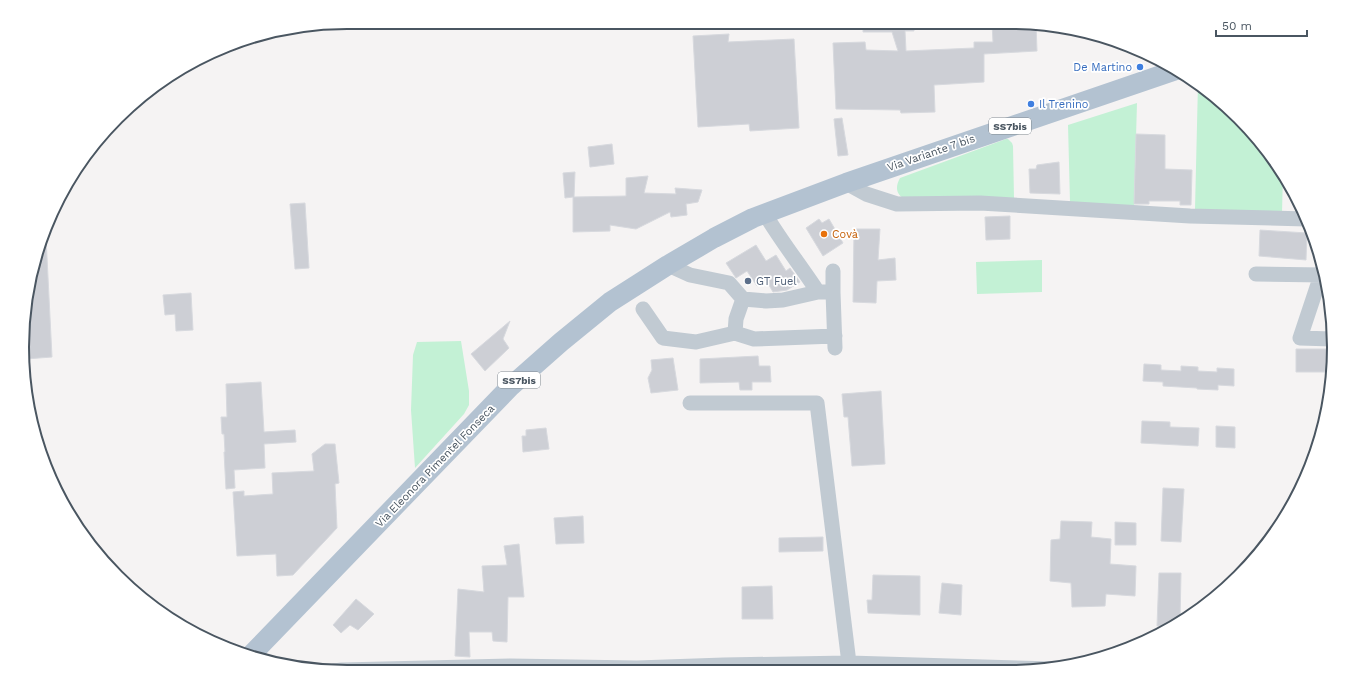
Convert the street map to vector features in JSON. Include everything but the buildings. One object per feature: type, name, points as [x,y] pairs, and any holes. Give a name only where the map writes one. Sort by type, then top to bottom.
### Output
[{"type":"main road","name":"Via Variante 7 bis","points":[[846,183],[1169,72]]},
{"type":"main road","name":"Via Eleonora Pimentel Fonseca","points":[[255,651],[510,387],[561,342],[610,302],[668,265],[714,238],[753,218],[846,183]]},
{"type":"street","points":[[846,183],[866,194],[897,204],[980,203],[1190,216],[1300,219]]},
{"type":"street","points":[[765,214],[776,234],[818,292]]},
{"type":"street","points":[[668,265],[690,275],[729,283],[743,299],[766,301],[783,300],[818,292],[833,292]]},
{"type":"street","points":[[643,309],[663,338],[696,342],[735,333],[754,339],[835,342],[833,292],[834,271]]},
{"type":"street","points":[[1256,274],[1318,273]]},
{"type":"street","points":[[1320,281],[1300,338],[1327,339]]},
{"type":"street","points":[[735,333],[736,319],[743,299]]},
{"type":"street","points":[[690,403],[817,403],[849,664]]},
{"type":"street","points":[[724,665],[890,665]]},
{"type":"green space","points":[[1198,91],[1219,108],[1248,137],[1261,153],[1283,186],[1282,213],[1195,209]]},
{"type":"green space","points":[[1137,103],[1134,207],[1070,202],[1068,125]]},
{"type":"green space","points":[[1006,139],[1012,143],[1013,146],[1014,198],[903,198],[897,191],[900,178]]},
{"type":"green space","points":[[1042,260],[1042,292],[977,294],[976,262]]},
{"type":"green space","points":[[461,341],[469,391],[469,405],[464,414],[415,468],[411,410],[413,355],[417,342]]},
{"type":"place","name":"De Martino","points":[[1140,67]]},
{"type":"place","name":"Il Trenino","points":[[1031,104]]},
{"type":"place","name":"Covà","points":[[824,234]]},
{"type":"place","name":"GT Fuel","points":[[748,281]]}]
